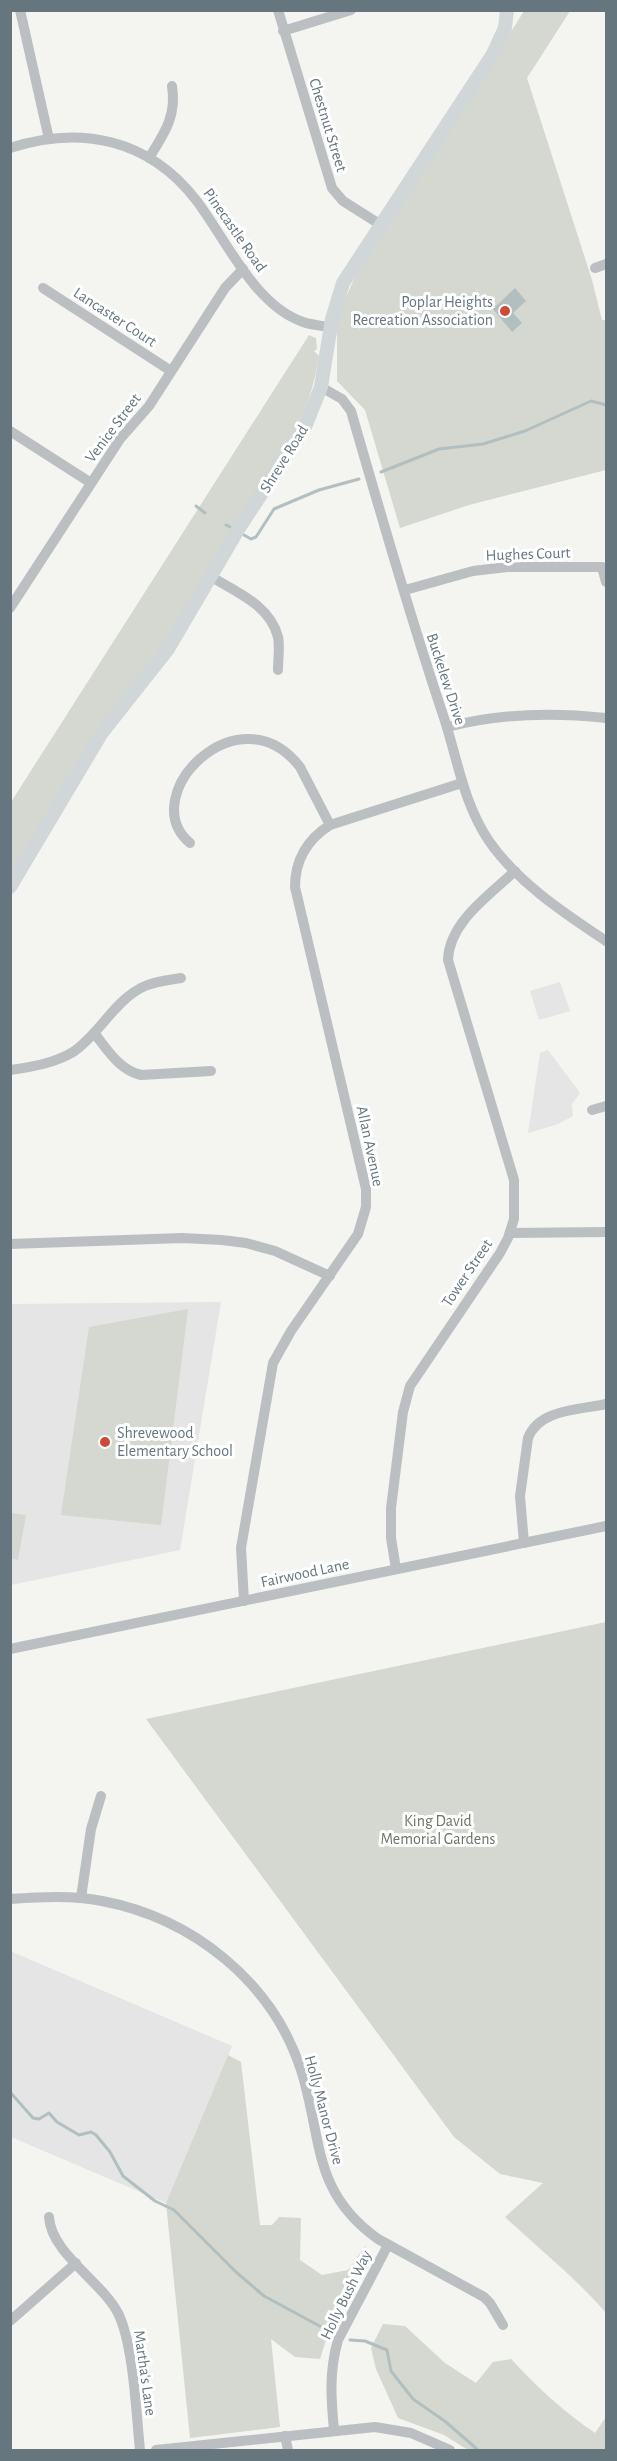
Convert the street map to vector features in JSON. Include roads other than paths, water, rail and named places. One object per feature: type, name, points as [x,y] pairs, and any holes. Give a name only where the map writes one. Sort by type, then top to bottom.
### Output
[{"type":"main road","name":"Shreve Road","points":[[10,887],[101,734],[168,649],[210,576],[297,440],[312,413],[321,387],[330,327],[343,283],[493,54],[504,32],[507,10]]},
{"type":"street","points":[[20,10],[49,139]]},
{"type":"street","name":"Chestnut Street","points":[[278,10],[332,188],[344,201],[381,225]]},
{"type":"street","points":[[283,31],[351,10]]},
{"type":"street","points":[[148,158],[171,120],[174,99],[172,87]]},
{"type":"street","name":"Pinecastle Road","points":[[10,148],[70,136],[105,140],[148,158],[182,184],[195,198],[256,286],[285,312],[304,323],[330,327]]},
{"type":"street","points":[[594,268],[606,264]]},
{"type":"street","name":"Venice Street","points":[[10,608],[14,595],[120,439],[149,406],[225,288],[243,269]]},
{"type":"street","name":"Lancaster Court","points":[[43,288],[171,371]]},
{"type":"street","name":"Buckelew Drive","points":[[321,387],[342,399],[351,411],[462,783],[478,823],[489,840],[530,886],[606,941]]},
{"type":"street","points":[[10,431],[91,483]]},
{"type":"street","name":"Hughes Court","points":[[405,590],[473,571],[507,567],[602,567],[606,582]]},
{"type":"street","points":[[210,576],[256,604],[273,621],[279,640],[278,670]]},
{"type":"street","points":[[447,727],[487,718],[533,713],[606,718]]},
{"type":"street","points":[[190,843],[181,834],[175,817],[176,801],[183,781],[203,755],[224,742],[238,739],[261,739],[274,744],[294,758],[330,825]]},
{"type":"street","name":"Allan Avenue","points":[[244,1601],[241,1548],[271,1371],[279,1351],[361,1228],[366,1194],[295,887],[297,868],[307,845],[320,831],[330,825],[462,783]]},
{"type":"street","name":"Tower Street","points":[[396,1569],[391,1538],[390,1508],[403,1412],[410,1386],[501,1253],[510,1233],[515,1206],[514,1180],[448,960],[450,942],[463,922],[515,871]]},
{"type":"street","points":[[10,1070],[51,1062],[75,1051],[135,992],[155,983],[182,978]]},
{"type":"street","points":[[94,1033],[117,1063],[133,1073],[141,1075],[211,1071]]},
{"type":"street","points":[[592,1110],[606,1106]]},
{"type":"street","points":[[510,1233],[606,1232]]},
{"type":"street","points":[[10,1244],[182,1238],[222,1240],[264,1247],[330,1276]]},
{"type":"street","points":[[524,1543],[520,1496],[531,1429],[546,1417],[606,1404]]},
{"type":"street","name":"Fairwood Lane","points":[[10,1649],[606,1526]]},
{"type":"street","points":[[81,1898],[91,1829],[101,1796]]},
{"type":"street","name":"Holly Manor Drive","points":[[10,1899],[81,1898],[123,1905],[168,1922],[209,1946],[245,1977],[273,2012],[295,2054],[304,2082],[320,2160],[333,2192],[352,2218],[388,2245],[484,2297],[503,2325]]},
{"type":"street","name":"Martha's Lane","points":[[49,2217],[52,2234],[111,2301],[124,2330],[140,2451]]},
{"type":"street","name":"Holly Bush Way","points":[[334,2430],[330,2387],[338,2340],[388,2245]]},
{"type":"street","points":[[10,2321],[76,2263]]},
{"type":"street","points":[[156,2451],[375,2427],[395,2429],[428,2439],[450,2451]]},
{"type":"street","points":[[285,2436],[288,2451]]},
{"type":"waterway","points":[[381,472],[439,449],[483,444],[525,431],[591,401],[606,405]]},
{"type":"waterway","points":[[244,535],[251,539],[256,537],[274,509],[319,490],[359,479]]},
{"type":"waterway","points":[[196,506],[205,513]]},
{"type":"waterway","points":[[226,525],[230,527]]},
{"type":"waterway","points":[[10,2092],[33,2118],[39,2119],[49,2113],[57,2122],[79,2135],[91,2132],[96,2135],[110,2152],[123,2176],[155,2201],[174,2210],[236,2272],[264,2296],[327,2330]]},
{"type":"waterway","points":[[350,2340],[365,2341],[387,2350],[391,2371],[413,2399],[446,2422],[478,2450]]},
{"type":"place","name":"Poplar Heights Recreation Association","points":[[505,311]]},
{"type":"place","name":"Shrevewood Elementary School","points":[[105,1442]]},
{"type":"park label","name":"King David Memorial Gardens","points":[[438,1830]]}]
